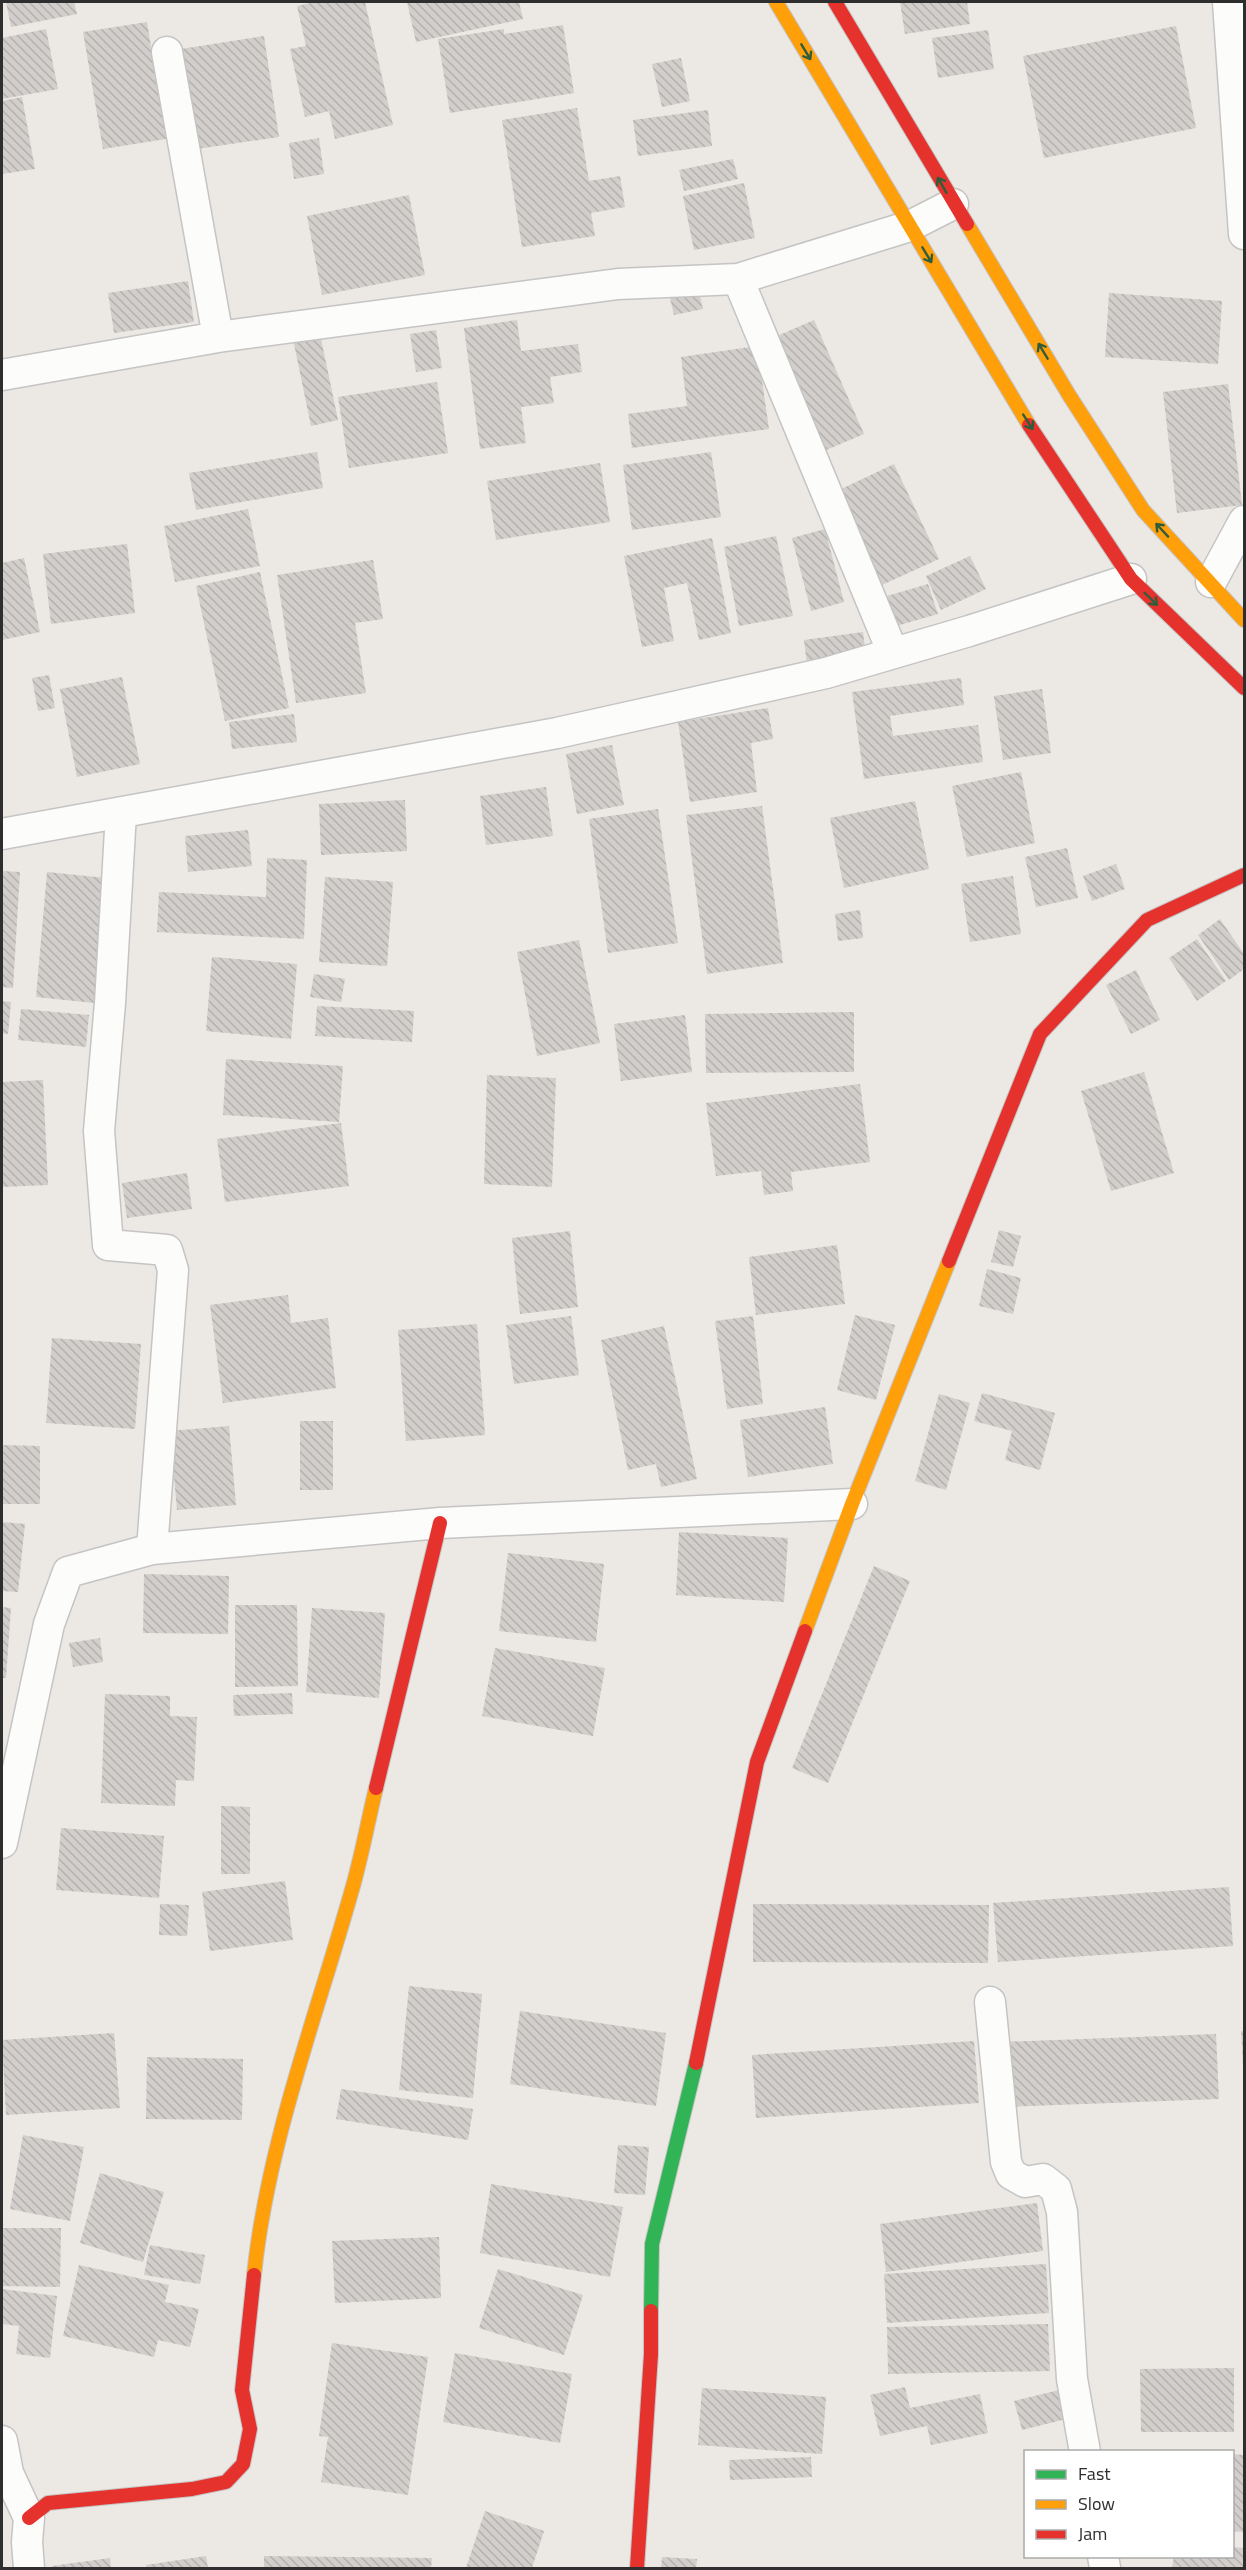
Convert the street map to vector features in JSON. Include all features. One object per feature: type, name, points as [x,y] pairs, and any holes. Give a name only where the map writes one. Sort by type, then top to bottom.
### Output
[{"type":"street","points":[[776,2],[1025,418],[1131,579],[1245,688]]},
{"type":"street","points":[[835,2],[953,204],[976,237],[1069,395],[1143,510],[1245,620]]},
{"type":"street","points":[[1228,2],[1245,234]]},
{"type":"street","points":[[167,52],[218,337]]},
{"type":"street","points":[[2,375],[218,337],[618,284],[738,279],[910,226],[953,204]]},
{"type":"street","points":[[738,279],[893,654]]},
{"type":"street","points":[[1211,582],[1245,521]]},
{"type":"street","points":[[2,834],[557,733],[826,673],[1131,579]]},
{"type":"street","points":[[121,813],[110,1003],[99,1131],[108,1245],[167,1250],[172,1270],[152,1549]]},
{"type":"street","points":[[637,2568],[651,2354],[652,2244],[695,2069],[757,1762],[852,1504],[1040,1034],[1147,920],[1245,875]]},
{"type":"street","points":[[2,1843],[49,1624],[68,1572],[152,1549],[440,1523],[852,1504]]},
{"type":"street","points":[[29,2518],[48,2503],[192,2489],[226,2482],[243,2464],[250,2429],[242,2390],[257,2245],[285,2110],[353,1885],[440,1523]]},
{"type":"street","points":[[990,2002],[1006,2162],[1011,2174],[1025,2182],[1043,2179],[1056,2189],[1062,2212],[1072,2379],[1085,2450]]},
{"type":"street","points":[[2,2441],[8,2473],[29,2518],[27,2542],[29,2568]]},
{"type":"building","points":[[6,2],[74,2],[77,14],[11,27]]},
{"type":"building","points":[[315,2],[365,2],[393,125],[335,139],[329,111],[305,117],[290,49],[306,46],[297,6]]},
{"type":"building","points":[[407,2],[519,2],[523,19],[416,42]]},
{"type":"building","points":[[900,2],[967,2],[970,24],[905,34]]},
{"type":"building","points":[[147,22],[166,139],[103,149],[83,32]]},
{"type":"building","points":[[563,25],[574,93],[450,113],[438,39],[504,29],[504,34]]},
{"type":"building","points":[[1176,26],[1196,128],[1044,158],[1023,56]]},
{"type":"building","points":[[46,29],[58,89],[2,99],[2,38]]},
{"type":"building","points":[[988,30],[994,69],[938,78],[932,38]]},
{"type":"building","points":[[264,36],[279,137],[197,149],[181,49]]},
{"type":"building","points":[[681,58],[690,101],[662,107],[652,64]]},
{"type":"building","points":[[22,97],[35,169],[2,174],[2,101]]},
{"type":"building","points":[[577,108],[589,181],[620,176],[625,207],[591,213],[595,236],[522,247],[502,120]]},
{"type":"building","points":[[708,110],[712,146],[638,156],[633,120]]},
{"type":"building","points":[[319,138],[324,174],[294,179],[289,143]]},
{"type":"building","points":[[733,159],[738,179],[684,191],[679,170]]},
{"type":"building","points":[[744,183],[755,238],[694,250],[683,196]]},
{"type":"building","points":[[409,195],[425,275],[322,295],[307,216]]},
{"type":"building","points":[[188,281],[194,322],[114,333],[108,293]]},
{"type":"building","points":[[698,288],[703,309],[674,315],[669,294]]},
{"type":"building","points":[[1109,293],[1222,301],[1218,364],[1105,357]]},
{"type":"building","points":[[517,320],[521,351],[578,344],[582,372],[550,377],[554,403],[521,407],[526,443],[480,449],[464,328]]},
{"type":"building","points":[[814,320],[864,434],[817,454],[768,340]]},
{"type":"building","points":[[436,330],[442,368],[416,372],[410,334]]},
{"type":"building","points":[[320,334],[338,420],[311,426],[293,339]]},
{"type":"building","points":[[757,346],[769,429],[632,448],[628,414],[687,406],[681,357]]},
{"type":"building","points":[[437,382],[448,453],[349,468],[338,397]]},
{"type":"building","points":[[1228,384],[1242,505],[1177,513],[1163,392]]},
{"type":"building","points":[[317,452],[323,488],[196,510],[189,473]]},
{"type":"building","points":[[711,452],[721,517],[632,530],[623,465]]},
{"type":"building","points":[[600,463],[610,522],[496,540],[487,481]]},
{"type":"building","points":[[894,464],[939,559],[882,585],[839,490]]},
{"type":"building","points":[[248,509],[260,566],[175,582],[164,526]]},
{"type":"building","points":[[825,529],[844,602],[811,611],[792,538]]},
{"type":"building","points":[[776,536],[793,616],[739,626],[724,547]]},
{"type":"building","points":[[712,538],[731,633],[699,640],[687,583],[664,588],[674,641],[642,647],[624,556]]},
{"type":"building","points":[[127,544],[135,613],[51,624],[43,554]]},
{"type":"building","points":[[970,556],[986,589],[941,610],[926,576]]},
{"type":"building","points":[[24,558],[40,632],[2,640],[2,563]]},
{"type":"building","points":[[373,560],[383,619],[355,623],[366,693],[296,703],[277,575]]},
{"type":"building","points":[[260,572],[289,708],[225,721],[196,586]]},
{"type":"building","points":[[928,584],[938,614],[896,626],[887,596]]},
{"type":"building","points":[[863,632],[866,656],[807,664],[804,640]]},
{"type":"building","points":[[49,675],[55,708],[38,711],[32,678]]},
{"type":"building","points":[[122,677],[140,764],[77,777],[60,689]]},
{"type":"building","points":[[961,678],[964,705],[890,716],[893,736],[978,725],[983,762],[864,779],[852,692]]},
{"type":"building","points":[[1042,689],[1051,753],[1003,760],[994,696]]},
{"type":"building","points":[[768,708],[773,739],[751,743],[757,792],[690,802],[678,722]]},
{"type":"building","points":[[294,714],[297,742],[232,749],[229,722]]},
{"type":"building","points":[[612,745],[624,805],[577,814],[566,754]]},
{"type":"building","points":[[1021,772],[1035,843],[967,857],[952,786]]},
{"type":"building","points":[[546,787],[553,836],[486,845],[480,796]]},
{"type":"building","points":[[405,800],[407,851],[321,855],[319,804]]},
{"type":"building","points":[[915,801],[929,869],[844,888],[830,818]]},
{"type":"building","points":[[762,806],[783,963],[707,974],[686,815]]},
{"type":"building","points":[[658,809],[678,943],[608,953],[589,819]]},
{"type":"building","points":[[248,830],[252,866],[188,872],[185,836]]},
{"type":"building","points":[[1067,848],[1078,898],[1036,907],[1025,857]]},
{"type":"building","points":[[267,858],[307,860],[304,939],[157,932],[159,892],[266,897]]},
{"type":"building","points":[[1116,864],[1125,889],[1092,901],[1083,876]]},
{"type":"building","points":[[2,871],[20,872],[13,988],[2,987]]},
{"type":"building","points":[[47,872],[106,878],[94,1003],[36,997]]},
{"type":"building","points":[[1013,876],[1021,934],[970,942],[961,884]]},
{"type":"building","points":[[325,877],[393,882],[387,966],[319,962]]},
{"type":"building","points":[[860,910],[863,938],[838,941],[835,914]]},
{"type":"building","points":[[1220,919],[1244,954],[1244,969],[1229,980],[1198,935]]},
{"type":"building","points":[[1197,939],[1226,981],[1197,1001],[1169,958]]},
{"type":"building","points":[[579,940],[600,1043],[537,1056],[517,952]]},
{"type":"building","points":[[212,957],[297,964],[291,1039],[206,1031]]},
{"type":"building","points":[[1136,970],[1160,1020],[1131,1034],[1106,985]]},
{"type":"building","points":[[314,974],[345,979],[341,1002],[310,997]]},
{"type":"building","points":[[2,1001],[11,1002],[8,1034],[2,1033]]},
{"type":"building","points":[[317,1006],[414,1011],[412,1042],[315,1036]]},
{"type":"building","points":[[21,1009],[89,1015],[86,1047],[18,1040]]},
{"type":"building","points":[[854,1012],[854,1072],[706,1073],[705,1014]]},
{"type":"building","points":[[685,1015],[692,1072],[621,1081],[614,1024]]},
{"type":"building","points":[[226,1059],[343,1066],[339,1122],[223,1115]]},
{"type":"building","points":[[1144,1072],[1174,1173],[1111,1191],[1081,1091]]},
{"type":"building","points":[[487,1075],[556,1078],[552,1187],[484,1184]]},
{"type":"building","points":[[43,1080],[48,1185],[2,1187],[2,1082]]},
{"type":"building","points":[[860,1084],[870,1162],[791,1172],[793,1191],[764,1195],[761,1171],[716,1176],[706,1103]]},
{"type":"building","points":[[341,1123],[349,1186],[225,1202],[217,1139]]},
{"type":"building","points":[[187,1173],[192,1209],[127,1218],[122,1183]]},
{"type":"building","points":[[999,1230],[1021,1236],[1013,1267],[991,1262]]},
{"type":"building","points":[[570,1231],[578,1307],[520,1314],[512,1238]]},
{"type":"building","points":[[837,1245],[845,1304],[756,1315],[749,1257]]},
{"type":"building","points":[[987,1269],[1021,1278],[1013,1314],[979,1306]]},
{"type":"building","points":[[288,1295],[291,1323],[328,1318],[336,1388],[223,1403],[210,1305]]},
{"type":"building","points":[[855,1315],[895,1325],[876,1400],[837,1390]]},
{"type":"building","points":[[571,1316],[579,1375],[514,1384],[506,1325]]},
{"type":"building","points":[[753,1316],[763,1404],[727,1409],[715,1321]]},
{"type":"building","points":[[477,1324],[485,1435],[406,1441],[398,1330]]},
{"type":"building","points":[[664,1326],[697,1479],[661,1487],[656,1464],[628,1470],[601,1340]]},
{"type":"building","points":[[52,1338],[141,1344],[135,1429],[46,1423]]},
{"type":"building","points":[[982,1393],[1055,1413],[1040,1470],[1005,1460],[1012,1431],[974,1421]]},
{"type":"building","points":[[939,1394],[970,1403],[946,1490],[915,1481]]},
{"type":"building","points":[[825,1407],[833,1464],[748,1477],[740,1420]]},
{"type":"building","points":[[300,1421],[333,1421],[333,1490],[300,1490]]},
{"type":"building","points":[[229,1426],[236,1505],[177,1510],[170,1431]]},
{"type":"building","points":[[2,1445],[40,1446],[40,1504],[2,1504]]},
{"type":"building","points":[[2,1522],[25,1524],[18,1592],[2,1591]]},
{"type":"building","points":[[679,1532],[788,1538],[784,1602],[676,1595]]},
{"type":"building","points":[[508,1553],[604,1564],[596,1642],[499,1631]]},
{"type":"building","points":[[874,1566],[910,1581],[828,1783],[792,1768]]},
{"type":"building","points":[[144,1574],[229,1576],[228,1634],[143,1633]]},
{"type":"building","points":[[235,1605],[297,1605],[298,1686],[235,1687]]},
{"type":"building","points":[[2,1607],[11,1608],[6,1678],[2,1678]]},
{"type":"building","points":[[312,1608],[385,1613],[379,1698],[306,1692]]},
{"type":"building","points":[[100,1638],[103,1662],[73,1667],[69,1643]]},
{"type":"building","points":[[495,1648],[605,1668],[593,1736],[482,1716]]},
{"type":"building","points":[[292,1693],[293,1714],[234,1716],[233,1695]]},
{"type":"building","points":[[105,1694],[170,1696],[170,1716],[197,1717],[194,1781],[176,1780],[175,1806],[101,1803]]},
{"type":"building","points":[[221,1806],[250,1807],[250,1874],[221,1874]]},
{"type":"building","points":[[61,1828],[164,1836],[159,1898],[56,1890]]},
{"type":"building","points":[[285,1881],[293,1940],[210,1951],[202,1892]]},
{"type":"building","points":[[1229,1887],[1233,1946],[998,1962],[993,1903]]},
{"type":"building","points":[[160,1904],[189,1905],[187,1936],[159,1935]]},
{"type":"building","points":[[753,1904],[989,1905],[988,1963],[753,1962]]},
{"type":"building","points":[[409,1986],[482,1994],[473,2098],[399,2090]]},
{"type":"building","points":[[520,2011],[666,2033],[656,2106],[510,2084]]},
{"type":"building","points":[[1241,2031],[1244,2031],[1244,2066],[1243,2066]]},
{"type":"building","points":[[114,2033],[120,2108],[6,2115],[2,2040]]},
{"type":"building","points":[[1216,2034],[1219,2099],[1002,2107],[1000,2042]]},
{"type":"building","points":[[974,2041],[979,2103],[756,2118],[752,2055]]},
{"type":"building","points":[[147,2057],[243,2059],[242,2120],[146,2119]]},
{"type":"building","points":[[341,2089],[473,2109],[468,2140],[336,2119]]},
{"type":"building","points":[[23,2135],[84,2147],[70,2221],[10,2209]]},
{"type":"building","points":[[618,2145],[649,2147],[645,2195],[614,2193]]},
{"type":"building","points":[[100,2173],[164,2192],[143,2262],[80,2243]]},
{"type":"building","points":[[491,2184],[623,2207],[610,2277],[480,2253]]},
{"type":"building","points":[[1037,2203],[1043,2251],[886,2272],[880,2224]]},
{"type":"building","points":[[2,2228],[61,2228],[60,2287],[2,2286]]},
{"type":"building","points":[[439,2237],[441,2298],[335,2303],[332,2241]]},
{"type":"building","points":[[150,2245],[205,2255],[200,2284],[144,2275]]},
{"type":"building","points":[[1046,2264],[1049,2313],[887,2323],[884,2274]]},
{"type":"building","points":[[79,2265],[169,2285],[165,2302],[199,2309],[190,2347],[158,2340],[154,2357],[63,2336]]},
{"type":"building","points":[[498,2269],[583,2295],[564,2355],[479,2328]]},
{"type":"building","points":[[2,2289],[57,2296],[50,2358],[16,2354],[19,2326],[2,2324]]},
{"type":"building","points":[[1048,2324],[1050,2371],[888,2374],[887,2327]]},
{"type":"building","points":[[332,2343],[428,2357],[408,2495],[321,2482],[328,2437],[319,2436]]},
{"type":"building","points":[[455,2353],[572,2374],[560,2443],[443,2422]]},
{"type":"building","points":[[1234,2368],[1234,2432],[1141,2432],[1140,2369]]},
{"type":"building","points":[[905,2387],[910,2408],[980,2394],[988,2433],[931,2445],[927,2426],[880,2436],[870,2395]]},
{"type":"building","points":[[702,2388],[826,2397],[822,2454],[698,2445]]},
{"type":"building","points":[[1059,2390],[1066,2419],[1022,2430],[1014,2401]]},
{"type":"building","points":[[1234,2454],[1244,2455],[1244,2532],[1234,2531]]},
{"type":"building","points":[[811,2457],[812,2477],[730,2480],[729,2460]]},
{"type":"building","points":[[485,2511],[544,2531],[532,2568],[466,2568]]},
{"type":"building","points":[[1234,2547],[1244,2548],[1244,2568],[1172,2568],[1174,2558],[1234,2558]]},
{"type":"building","points":[[206,2556],[208,2568],[147,2568],[146,2565]]},
{"type":"building","points":[[264,2556],[432,2558],[431,2568],[264,2568]]},
{"type":"building","points":[[662,2557],[697,2559],[696,2568],[661,2568]]},
{"type":"building","points":[[110,2558],[111,2568],[52,2568],[52,2566]]},
{"type":"traffic: fast","points":[[651,2311],[652,2244],[696,2063]]},
{"type":"traffic: slow","points":[[776,2],[1029,425]]},
{"type":"traffic: slow","points":[[967,224],[1069,395],[1143,510],[1244,620]]},
{"type":"traffic: slow","points":[[805,1631],[852,1504],[949,1261]]},
{"type":"traffic: slow","points":[[254,2275],[270,2176],[282,2127],[353,1886],[376,1788]]},
{"type":"traffic: jam","points":[[835,2],[967,224]]},
{"type":"traffic: jam","points":[[1029,425],[1131,579],[1244,688]]},
{"type":"traffic: jam","points":[[949,1261],[1040,1034],[1147,920],[1244,875]]},
{"type":"traffic: jam","points":[[376,1788],[440,1523]]},
{"type":"traffic: jam","points":[[696,2063],[757,1762],[805,1631]]},
{"type":"traffic: jam","points":[[29,2518],[48,2503],[192,2489],[226,2482],[243,2464],[250,2429],[242,2390],[254,2275]]},
{"type":"traffic: jam","points":[[637,2568],[651,2354],[651,2311]]}]
